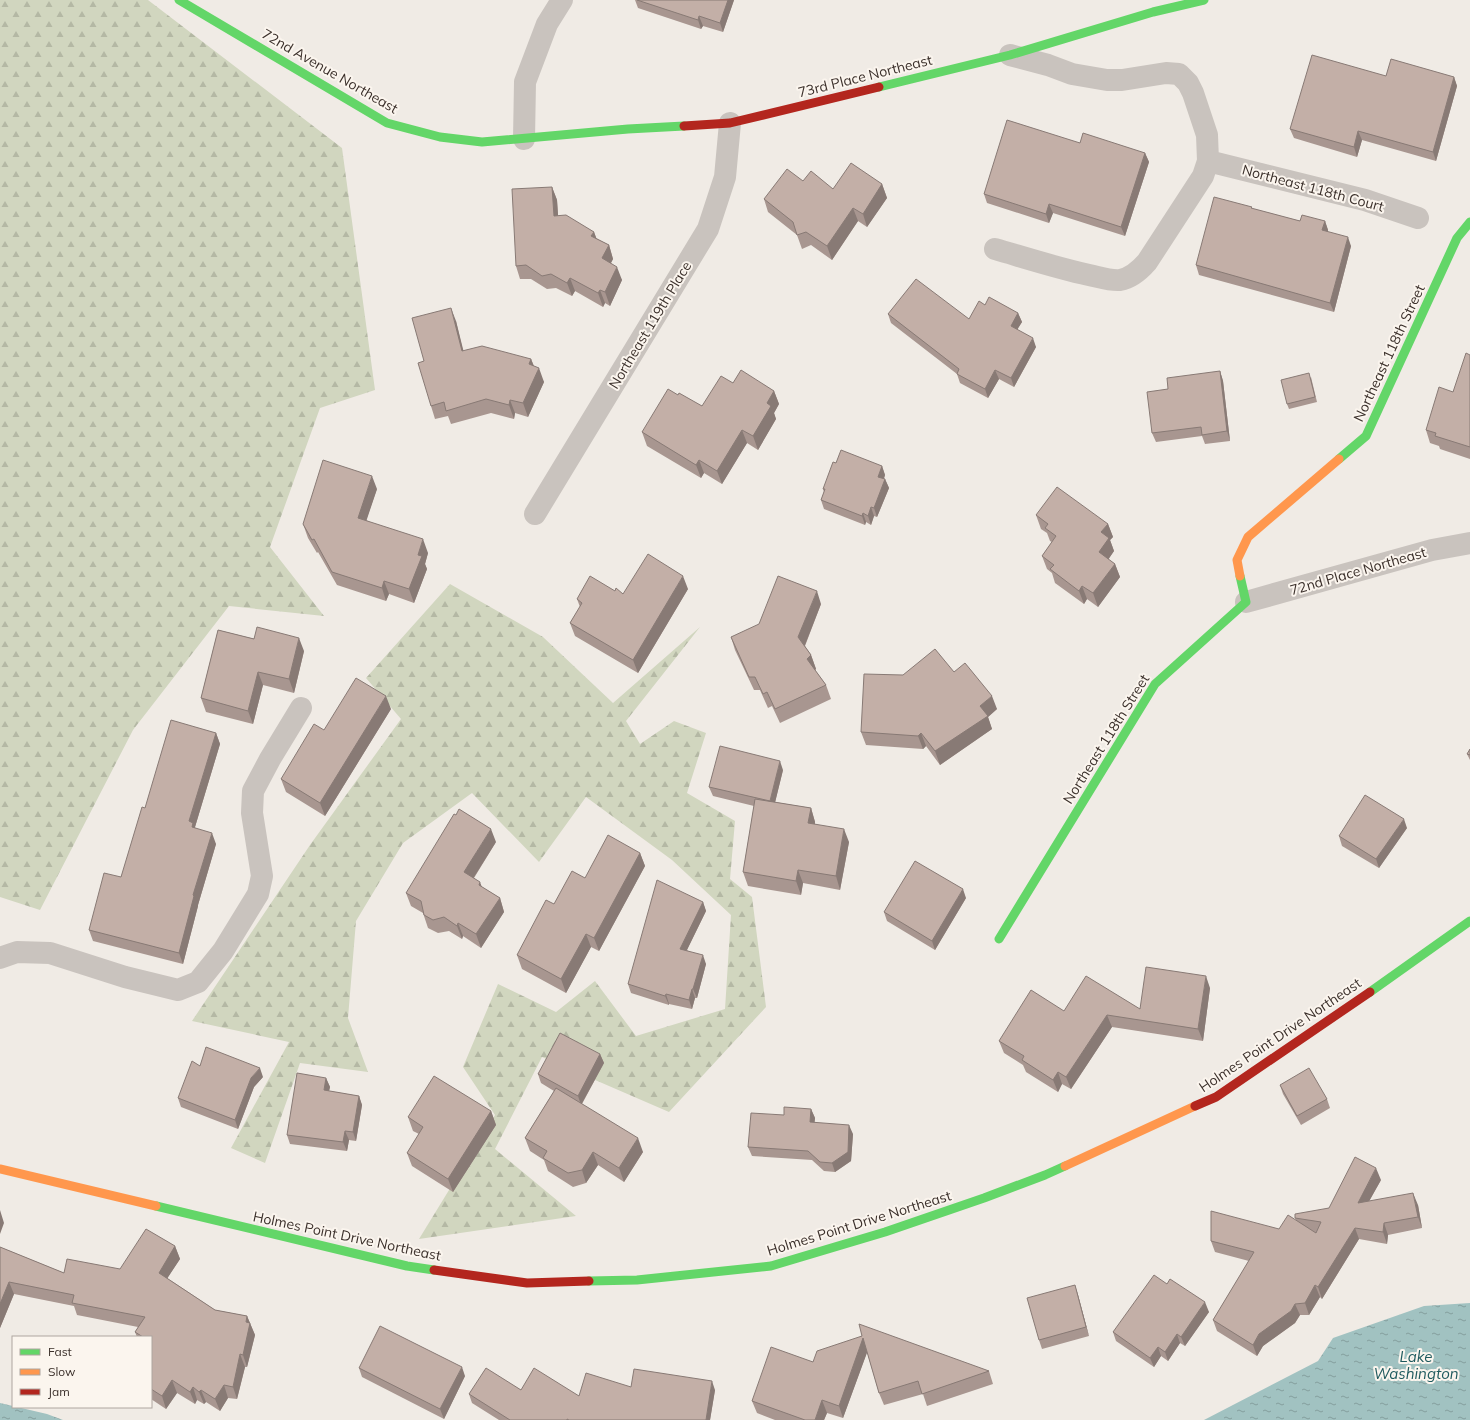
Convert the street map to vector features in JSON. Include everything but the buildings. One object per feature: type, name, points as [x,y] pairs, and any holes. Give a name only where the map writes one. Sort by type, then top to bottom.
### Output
[{"type":"street","name":"72nd Avenue Northeast","points":[[179,0],[387,123],[440,137],[468,141],[482,142],[524,139]]},
{"type":"street","points":[[524,139],[525,82],[547,24],[562,0]]},
{"type":"street","name":"73rd Place Northeast","points":[[524,139],[628,129],[730,123],[1010,55],[1153,12],[1204,0]]},
{"type":"street","points":[[995,249],[1077,273],[1120,280],[1130,276],[1140,270],[1147,262],[1203,176],[1208,161],[1207,135],[1198,108],[1188,83],[1179,74],[1166,73],[1122,80],[1107,80],[1072,74],[1048,65],[1010,55]]},
{"type":"street","name":"Northeast 119th Place","points":[[535,514],[708,229],[725,177],[730,123]]},
{"type":"street","name":"Northeast 118th Court","points":[[1208,161],[1365,200],[1418,218]]},
{"type":"street","name":"Northeast 118th Street","points":[[999,939],[1155,684],[1246,602],[1237,560],[1248,537],[1366,436],[1457,238],[1470,222]]},
{"type":"street","name":"72nd Place Northeast","points":[[1246,602],[1432,550],[1470,543]]},
{"type":"street","points":[[0,958],[16,952],[50,953],[125,977],[178,990],[198,982],[223,951],[258,894],[262,876],[252,813],[253,792],[270,759],[301,708]]},
{"type":"street","name":"Holmes Point Drive Northeast","points":[[0,1169],[407,1266],[527,1283],[637,1280],[771,1266],[885,1232],[1038,1178],[1216,1097],[1396,974],[1470,921]]},
{"type":"green space","points":[[0,0],[148,0],[342,148],[375,390],[320,408],[270,547],[324,616],[229,606],[133,730],[40,910],[0,897]]},
{"type":"green space","points":[[450,584],[543,637],[613,703],[700,627],[626,721],[640,744],[674,721],[706,733],[687,793],[735,821],[730,879],[752,897],[766,1007],[669,1112],[542,1057],[495,1149],[576,1216],[419,1239],[495,1115],[463,1067],[498,984],[556,1012],[595,981],[636,1036],[725,1009],[731,915],[672,860],[586,797],[539,862],[472,793],[403,843],[356,921],[348,1018],[368,1072],[300,1063],[265,1163],[231,1148],[289,1042],[192,1021],[310,845],[401,719],[366,678]]},
{"type":"water","name":"Lake Washington","points":[[1470,1303],[1470,1420],[1204,1420],[1318,1361],[1333,1338],[1424,1306]]},
{"type":"water","points":[[0,1403],[12,1406],[12,1408],[21,1408],[47,1414],[63,1420],[0,1420]]},
{"type":"traffic: fast","points":[[179,0],[387,123],[440,137],[482,142],[628,129],[684,126]]},
{"type":"traffic: fast","points":[[879,87],[1010,55],[1153,12],[1204,0]]},
{"type":"traffic: fast","points":[[1339,459],[1366,436],[1457,238],[1470,222]]},
{"type":"traffic: fast","points":[[999,939],[1155,684],[1246,602],[1240,576]]},
{"type":"traffic: fast","points":[[1370,992],[1470,921]]},
{"type":"traffic: fast","points":[[589,1281],[637,1280],[771,1266],[885,1232],[984,1198],[1065,1166]]},
{"type":"traffic: fast","points":[[156,1206],[407,1266],[434,1270]]},
{"type":"traffic: slow","points":[[1240,576],[1237,560],[1248,537],[1339,459]]},
{"type":"traffic: slow","points":[[1065,1166],[1195,1106]]},
{"type":"traffic: slow","points":[[0,1169],[156,1206]]},
{"type":"traffic: jam","points":[[684,126],[730,123],[879,87]]},
{"type":"traffic: jam","points":[[1195,1106],[1216,1097],[1370,992]]},
{"type":"traffic: jam","points":[[434,1270],[527,1283],[589,1281]]}]
